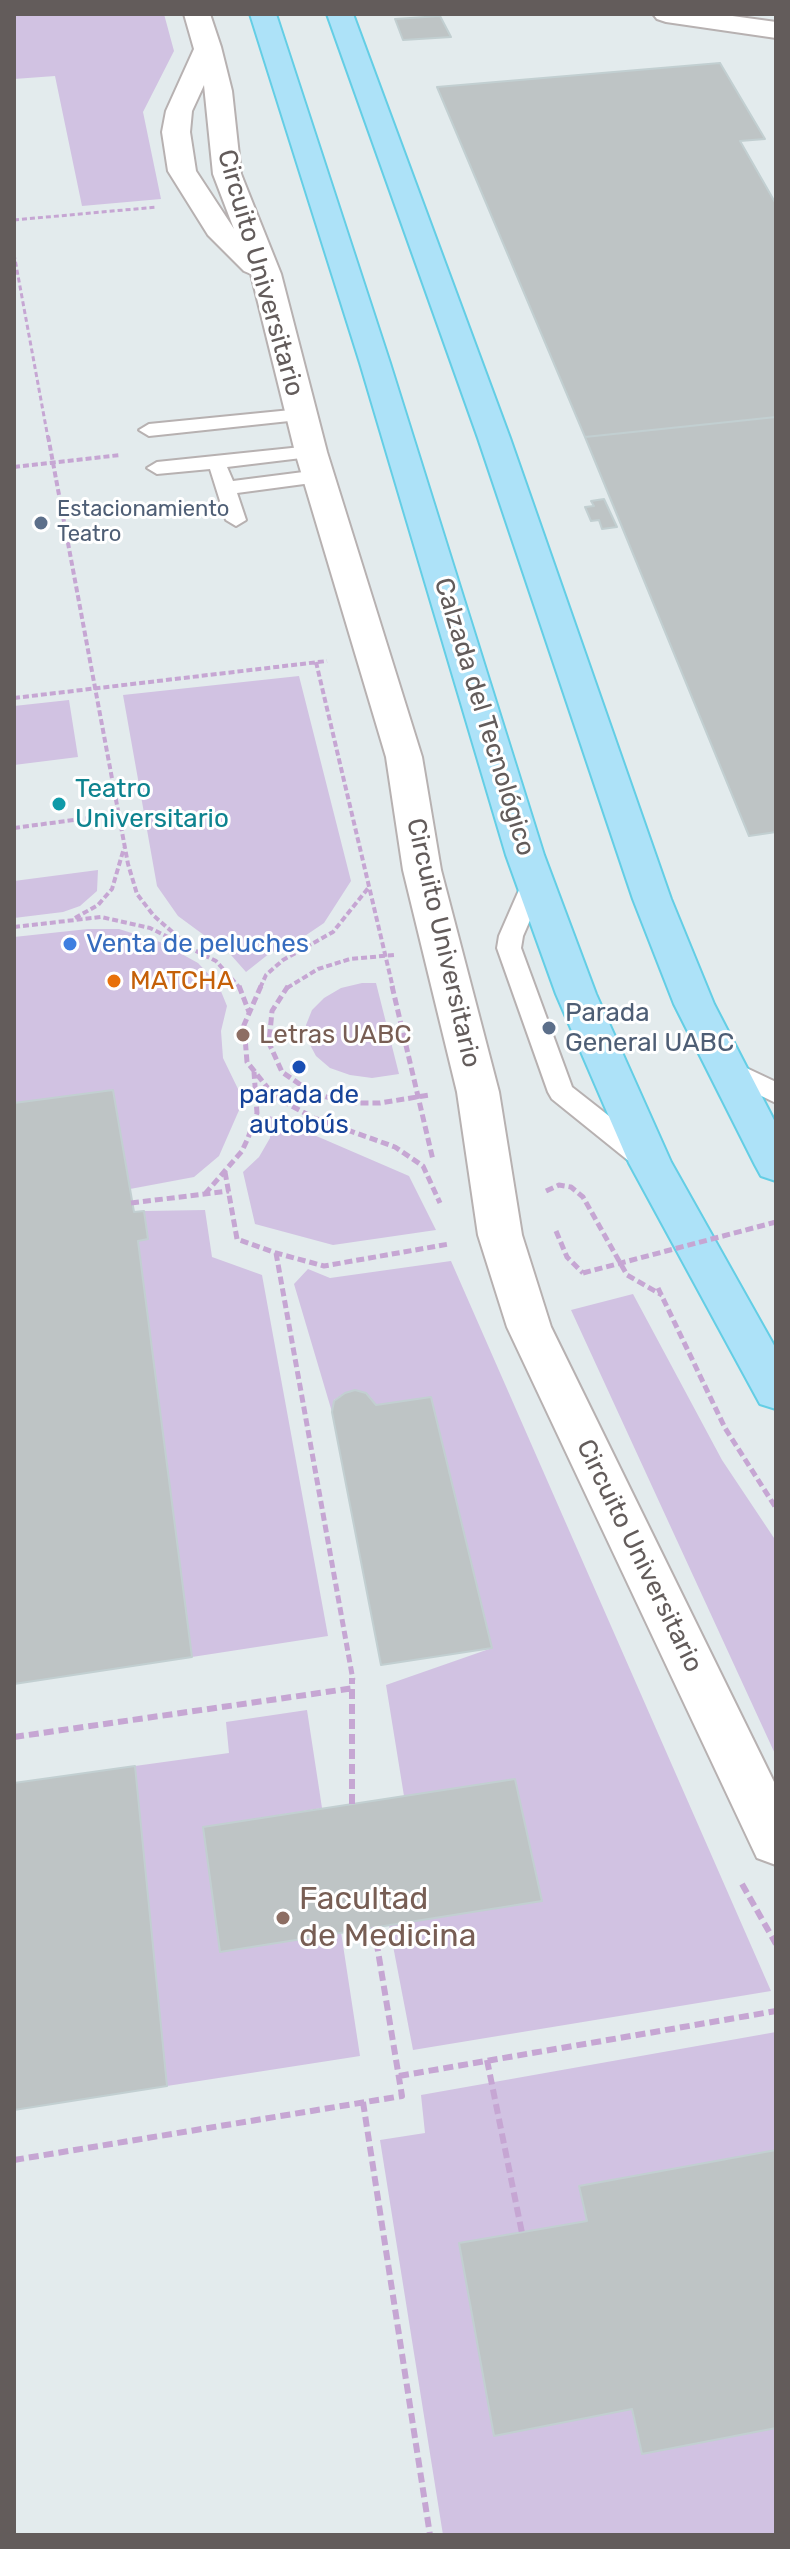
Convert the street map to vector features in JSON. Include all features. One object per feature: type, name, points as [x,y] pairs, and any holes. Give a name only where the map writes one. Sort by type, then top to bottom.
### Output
[{"type":"main road","name":"Calzada del Tecnológico","points":[[263,14],[535,881],[576,994],[650,1163],[776,1391]]},
{"type":"main road","points":[[340,14],[489,423],[652,899],[694,1004],[776,1165]]},
{"type":"street","points":[[666,14],[776,30]]},
{"type":"street","points":[[202,31],[179,111],[176,132],[182,171],[200,203],[239,252],[266,274]]},
{"type":"street","name":"Circuito Universitario","points":[[202,31],[219,91],[227,174],[266,274],[301,415],[404,757],[422,870],[478,1092],[500,1235],[529,1327],[776,1841]]},
{"type":"lane","points":[[149,430],[301,415]]},
{"type":"lane","points":[[157,468],[217,462],[315,464]]},
{"type":"lane","points":[[217,462],[236,520]]},
{"type":"lane","points":[[224,488],[315,464]]},
{"type":"lane","points":[[535,881],[511,936],[509,948],[561,1092],[650,1163]]},
{"type":"lane","points":[[723,1066],[776,1093]]},
{"type":"path","points":[[14,220],[200,203]]},
{"type":"path","points":[[14,254],[124,847],[137,894],[154,916],[185,943]]},
{"type":"path","points":[[14,698],[338,659]]},
{"type":"path","points":[[316,662],[445,1216]]},
{"type":"path","points":[[14,828],[118,814]]},
{"type":"path","points":[[71,921],[98,905],[112,889],[124,847]]},
{"type":"path","points":[[369,887],[333,932],[283,960],[266,975],[244,1025],[247,1062],[275,1097],[314,1118],[395,1147],[423,1166]]},
{"type":"path","points":[[14,927],[101,917],[150,928],[216,961],[240,987],[249,1012]]},
{"type":"path","points":[[441,948],[339,962],[318,969],[288,986],[272,1011],[269,1043],[282,1072],[311,1092],[346,1103],[380,1103],[418,1096],[478,1092]]},
{"type":"path","points":[[205,1194],[242,1151],[257,1113],[253,1068]]},
{"type":"path","points":[[225,1172],[237,1239],[276,1253],[324,1266],[458,1242]]},
{"type":"path","points":[[544,1200],[547,1189],[559,1185],[571,1187],[583,1197],[627,1275],[662,1295]]},
{"type":"path","points":[[131,1203],[229,1191]]},
{"type":"path","points":[[555,1228],[567,1257],[583,1273],[776,1222]]},
{"type":"path","points":[[276,1253],[354,1688],[352,1804]]},
{"type":"path","points":[[643,1256],[649,1269]]},
{"type":"path","points":[[655,1282],[725,1428],[776,1508]]},
{"type":"path","points":[[14,1737],[354,1688]]},
{"type":"path","points":[[14,2160],[402,2096],[374,1927]]},
{"type":"path","points":[[399,2076],[776,2011]]},
{"type":"path","points":[[487,2060],[522,2233]]},
{"type":"path","points":[[363,2102],[430,2535]]},
{"type":"shaded area","points":[[14,14],[164,14],[174,51],[143,112],[161,199],[82,206],[55,76],[14,79]]},
{"type":"shaded area","points":[[299,676],[351,881],[324,923],[293,944],[270,953],[246,972],[231,955],[178,916],[157,886],[123,695]]},
{"type":"shaded area","points":[[69,700],[78,757],[14,765],[14,706]]},
{"type":"shaded area","points":[[98,870],[97,891],[80,906],[63,912],[14,918],[14,881]]},
{"type":"shaded area","points":[[119,929],[160,942],[198,963],[218,984],[227,1006],[221,1031],[223,1058],[239,1091],[240,1108],[219,1156],[194,1177],[130,1189],[113,1090],[14,1103],[14,937]]},
{"type":"shaded area","points":[[376,983],[399,1074],[372,1078],[330,1068],[316,1056],[308,1041],[306,1025],[312,1010],[341,988]]},
{"type":"shaded area","points":[[270,1116],[409,1176],[436,1230],[333,1245],[255,1224],[243,1172],[259,1157],[270,1138]]},
{"type":"shaded area","points":[[205,1210],[212,1257],[262,1275],[328,1636],[192,1657],[138,1241],[144,1211]]},
{"type":"shaded area","points":[[451,1261],[771,1991],[413,2050],[389,1925],[542,1900],[515,1779],[404,1796],[386,1685],[492,1648],[431,1398],[376,1405],[366,1393],[355,1391],[334,1400],[332,1412],[294,1284],[308,1269],[330,1278]]},
{"type":"shaded area","points":[[633,1294],[722,1460],[776,1541],[776,1756],[571,1310]]},
{"type":"shaded area","points":[[307,1710],[322,1808],[204,1827],[220,1951],[341,1932],[360,2056],[167,2086],[135,1766],[229,1753],[226,1722]]},
{"type":"shaded area","points":[[776,2032],[776,2535],[443,2535],[380,2140],[425,2133],[421,2095]]},
{"type":"building","points":[[440,16],[451,37],[403,40],[395,19]]},
{"type":"building","points":[[720,63],[765,139],[740,141],[776,204],[776,417],[585,437],[437,87]]},
{"type":"building","points":[[776,417],[776,832],[749,836],[585,437]]},
{"type":"building","points":[[604,499],[617,527],[602,529],[599,520],[591,521],[585,507],[594,506],[591,501]]},
{"type":"building","points":[[113,1090],[134,1212],[144,1211],[148,1239],[138,1241],[192,1657],[14,1684],[14,1103]]},
{"type":"building","points":[[355,1390],[366,1393],[376,1405],[431,1397],[492,1648],[381,1665],[332,1412],[334,1401]]},
{"type":"building","points":[[135,1766],[167,2086],[14,2110],[14,1783]]},
{"type":"building","points":[[515,1779],[542,1901],[220,1952],[203,1827]]},
{"type":"building","points":[[776,2150],[776,2428],[642,2454],[632,2409],[494,2436],[459,2243],[587,2221],[579,2186]]},
{"type":"place","name":"Estacionamiento Teatro","points":[[41,523]]},
{"type":"place","name":"Teatro Universitario","points":[[59,804]]},
{"type":"place","name":"Venta de peluches","points":[[70,944]]},
{"type":"place","name":"MATCHA","points":[[114,981]]},
{"type":"place","name":"Parada General UABC","points":[[549,1028]]},
{"type":"place","name":"Letras UABC","points":[[243,1035]]},
{"type":"place","name":"parada de autobús","points":[[299,1067]]},
{"type":"place","name":"Facultad de Medicina","points":[[283,1918]]}]
